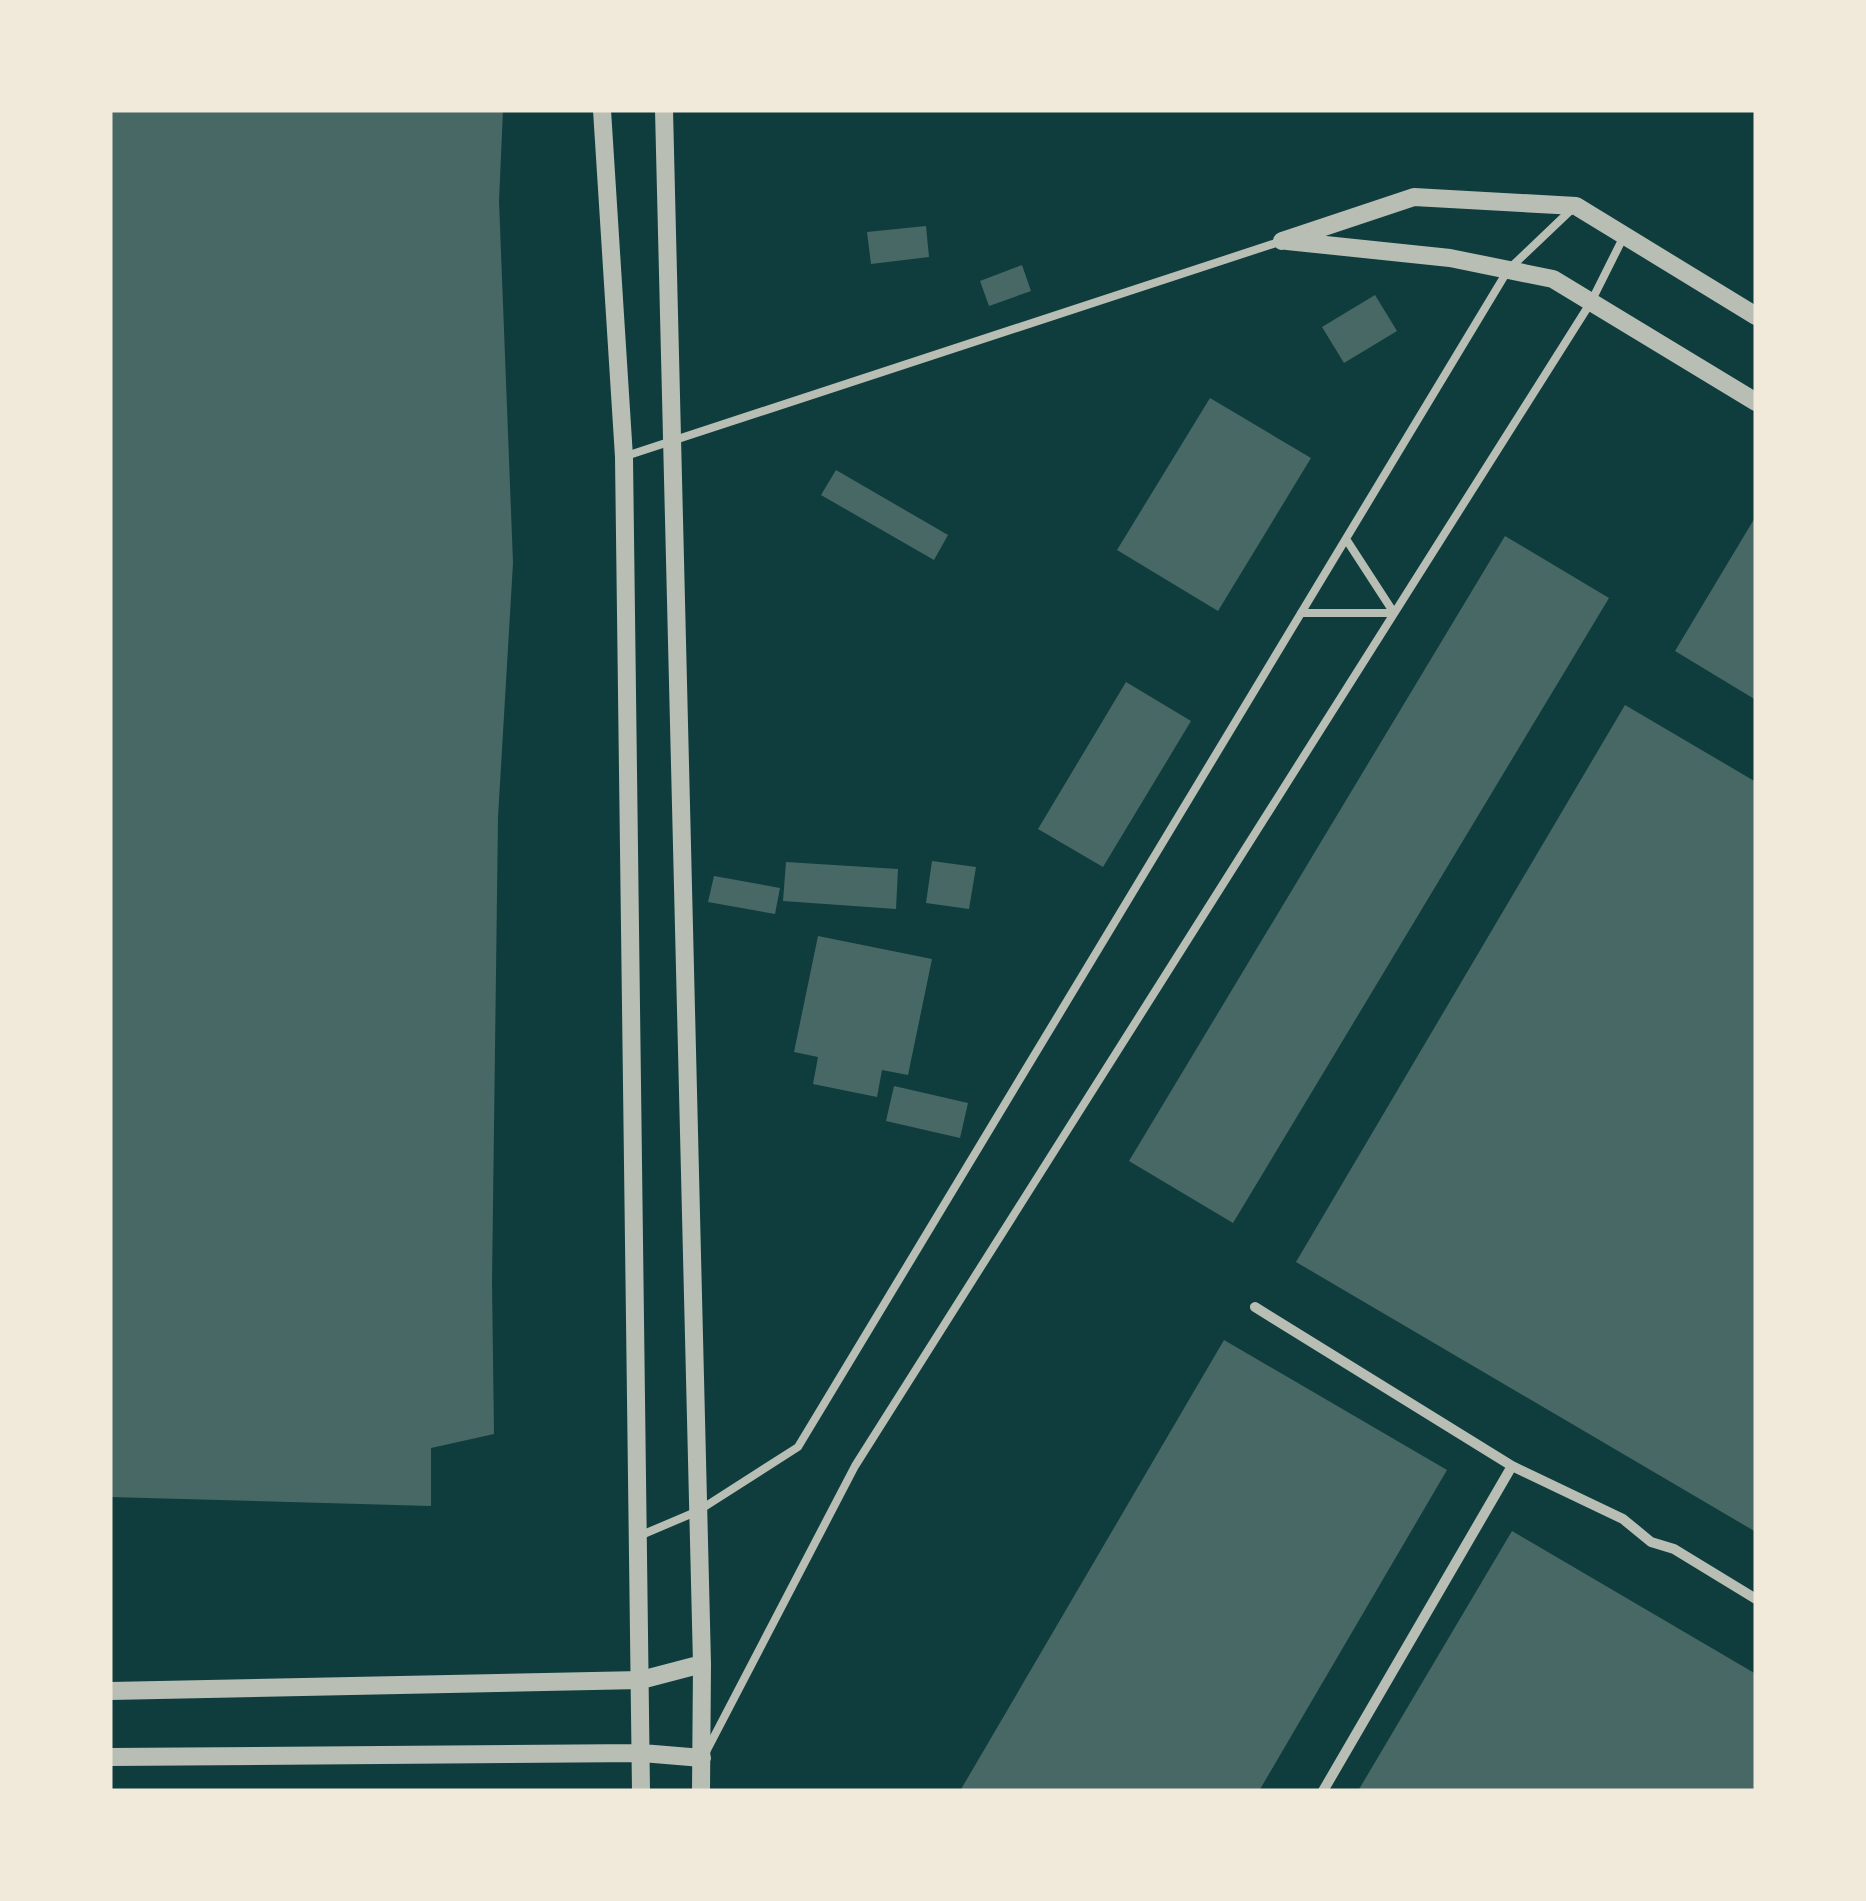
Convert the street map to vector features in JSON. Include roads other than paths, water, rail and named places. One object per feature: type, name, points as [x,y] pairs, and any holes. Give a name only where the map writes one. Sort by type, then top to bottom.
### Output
[{"type":"street","points":[[602,110],[624,456],[641,1791]]},
{"type":"street","points":[[664,110],[702,1791]]},
{"type":"street","points":[[1282,241],[1414,196],[1576,206],[1756,316]]},
{"type":"street","points":[[1282,241],[1450,258],[1553,279],[1756,402]]},
{"type":"street","points":[[1255,1306],[1512,1466],[1623,1519],[1651,1542],[1674,1549],[1756,1599]]},
{"type":"street","points":[[1322,1791],[1512,1466]]},
{"type":"street","points":[[110,1691],[641,1680],[702,1664]]},
{"type":"street","points":[[110,1756],[642,1753],[702,1758]]},
{"type":"lane","points":[[639,1536],[698,1511],[798,1447],[1508,270],[1576,206]]},
{"type":"lane","points":[[702,1758],[855,1466],[1591,302],[1624,236]]},
{"type":"lane","points":[[624,456],[672,444],[1282,241]]},
{"type":"lane","points":[[1346,539],[1394,614]]},
{"type":"lane","points":[[1301,613],[1394,614]]}]
